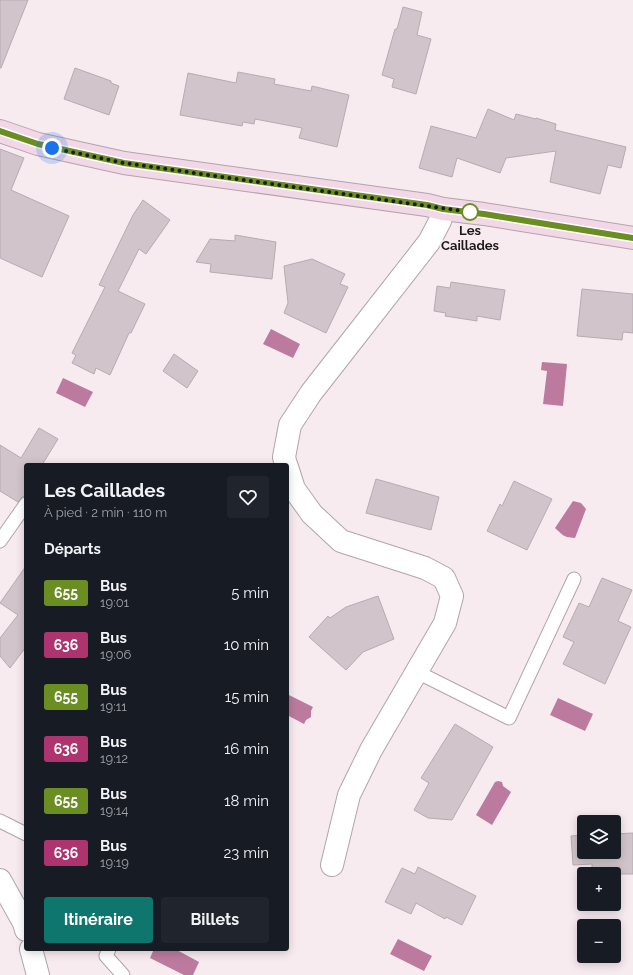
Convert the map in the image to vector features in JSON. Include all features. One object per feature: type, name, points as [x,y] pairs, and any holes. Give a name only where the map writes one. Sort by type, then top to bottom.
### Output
[{"type":"main road","points":[[0,131],[38,144],[124,163],[427,205],[443,209],[484,214],[633,238]]},
{"type":"street","points":[[286,463],[284,457],[290,425],[311,393],[429,242],[440,221],[443,209]]},
{"type":"street","points":[[289,473],[294,489],[312,514],[341,541],[425,568],[444,578],[452,596],[445,622],[371,750],[349,796],[332,865]]},
{"type":"street","points":[[0,880],[24,923]]},
{"type":"street","points":[[32,951],[38,975]]},
{"type":"lane","points":[[0,541],[24,507]]},
{"type":"lane","points":[[417,672],[509,718],[574,579]]},
{"type":"lane","points":[[0,821],[24,833]]},
{"type":"lane","points":[[108,951],[106,956],[123,975]]},
{"type":"shaded area","points":[[271,329],[300,344],[293,358],[263,344]]},
{"type":"shaded area","points":[[542,362],[567,364],[563,406],[543,404],[547,371],[541,370]]},
{"type":"shaded area","points":[[63,378],[93,392],[85,407],[56,393]]},
{"type":"shaded area","points":[[573,501],[581,503],[586,509],[575,538],[564,536],[555,528]]},
{"type":"shaded area","points":[[289,695],[313,707],[311,717],[306,720],[304,724],[289,716]]},
{"type":"shaded area","points":[[558,698],[593,714],[585,731],[550,715]]},
{"type":"shaded area","points":[[495,782],[502,782],[503,786],[511,792],[492,825],[476,815]]},
{"type":"shaded area","points":[[398,939],[432,956],[424,971],[390,954]]},
{"type":"shaded area","points":[[153,951],[179,951],[199,962],[193,975],[184,975],[150,958]]},
{"type":"building","points":[[0,0],[28,0],[1,68],[0,68]]},
{"type":"building","points":[[403,7],[422,12],[417,35],[431,39],[416,94],[392,87],[394,79],[382,75]]},
{"type":"building","points":[[75,68],[111,81],[111,83],[119,86],[109,115],[64,99]]},
{"type":"building","points":[[238,72],[275,79],[274,84],[311,91],[312,86],[349,95],[337,147],[299,138],[302,128],[255,119],[254,124],[243,122],[242,126],[180,115],[188,73],[236,83]]},
{"type":"building","points":[[488,109],[514,120],[516,114],[536,118],[556,124],[555,130],[626,147],[621,168],[608,165],[600,194],[550,182],[556,151],[506,158],[500,173],[457,158],[452,177],[419,168],[431,126],[476,138]]},
{"type":"building","points":[[0,149],[24,158],[11,190],[69,216],[42,277],[0,258]]},
{"type":"building","points":[[143,200],[170,220],[146,254],[139,249],[118,291],[145,304],[131,333],[129,333],[110,375],[96,368],[94,374],[72,363],[76,355],[72,353],[105,287],[99,285],[133,215]]},
{"type":"building","points":[[235,235],[276,242],[272,279],[210,272],[211,264],[196,262],[210,239],[235,241]]},
{"type":"building","points":[[312,259],[345,274],[340,284],[348,287],[326,333],[284,313],[288,303],[284,266]]},
{"type":"building","points":[[451,282],[505,290],[500,320],[477,316],[477,321],[445,316],[446,313],[434,311],[437,286],[450,288]]},
{"type":"building","points":[[582,289],[633,294],[633,333],[623,332],[622,340],[577,336]]},
{"type":"building","points":[[174,354],[198,371],[187,388],[163,371]]},
{"type":"building","points":[[39,428],[58,439],[43,463],[24,463],[24,496],[18,502],[0,491],[0,445],[21,458]]},
{"type":"building","points":[[376,479],[439,497],[431,530],[366,513]]},
{"type":"building","points":[[514,481],[552,499],[527,550],[487,531],[500,504],[502,506]]},
{"type":"building","points":[[24,569],[24,650],[10,668],[0,656],[0,638],[18,615],[0,603]]},
{"type":"building","points":[[602,578],[632,590],[618,621],[631,627],[605,684],[563,664],[574,642],[563,637],[579,603],[589,607]]},
{"type":"building","points":[[378,596],[394,639],[363,652],[346,670],[309,637],[328,616],[330,618],[346,607]]},
{"type":"building","points":[[455,724],[493,747],[452,820],[428,818],[414,810],[429,783],[421,778]]},
{"type":"building","points":[[633,833],[633,874],[621,874],[621,867],[592,867],[592,864],[573,865],[571,836],[577,836],[577,859],[621,859],[621,834]]},
{"type":"building","points":[[418,867],[476,896],[462,925],[446,917],[445,919],[416,903],[411,914],[385,902],[402,868],[415,874]]},
{"type":"bus line","name":"655","points":[[0,131],[38,144],[124,163],[427,205],[443,209],[484,214],[633,238]]},
{"type":"place","name":"Les Caillades","points":[[470,212]]},
{"type":"route","points":[[52,148],[124,163],[470,212]]}]
